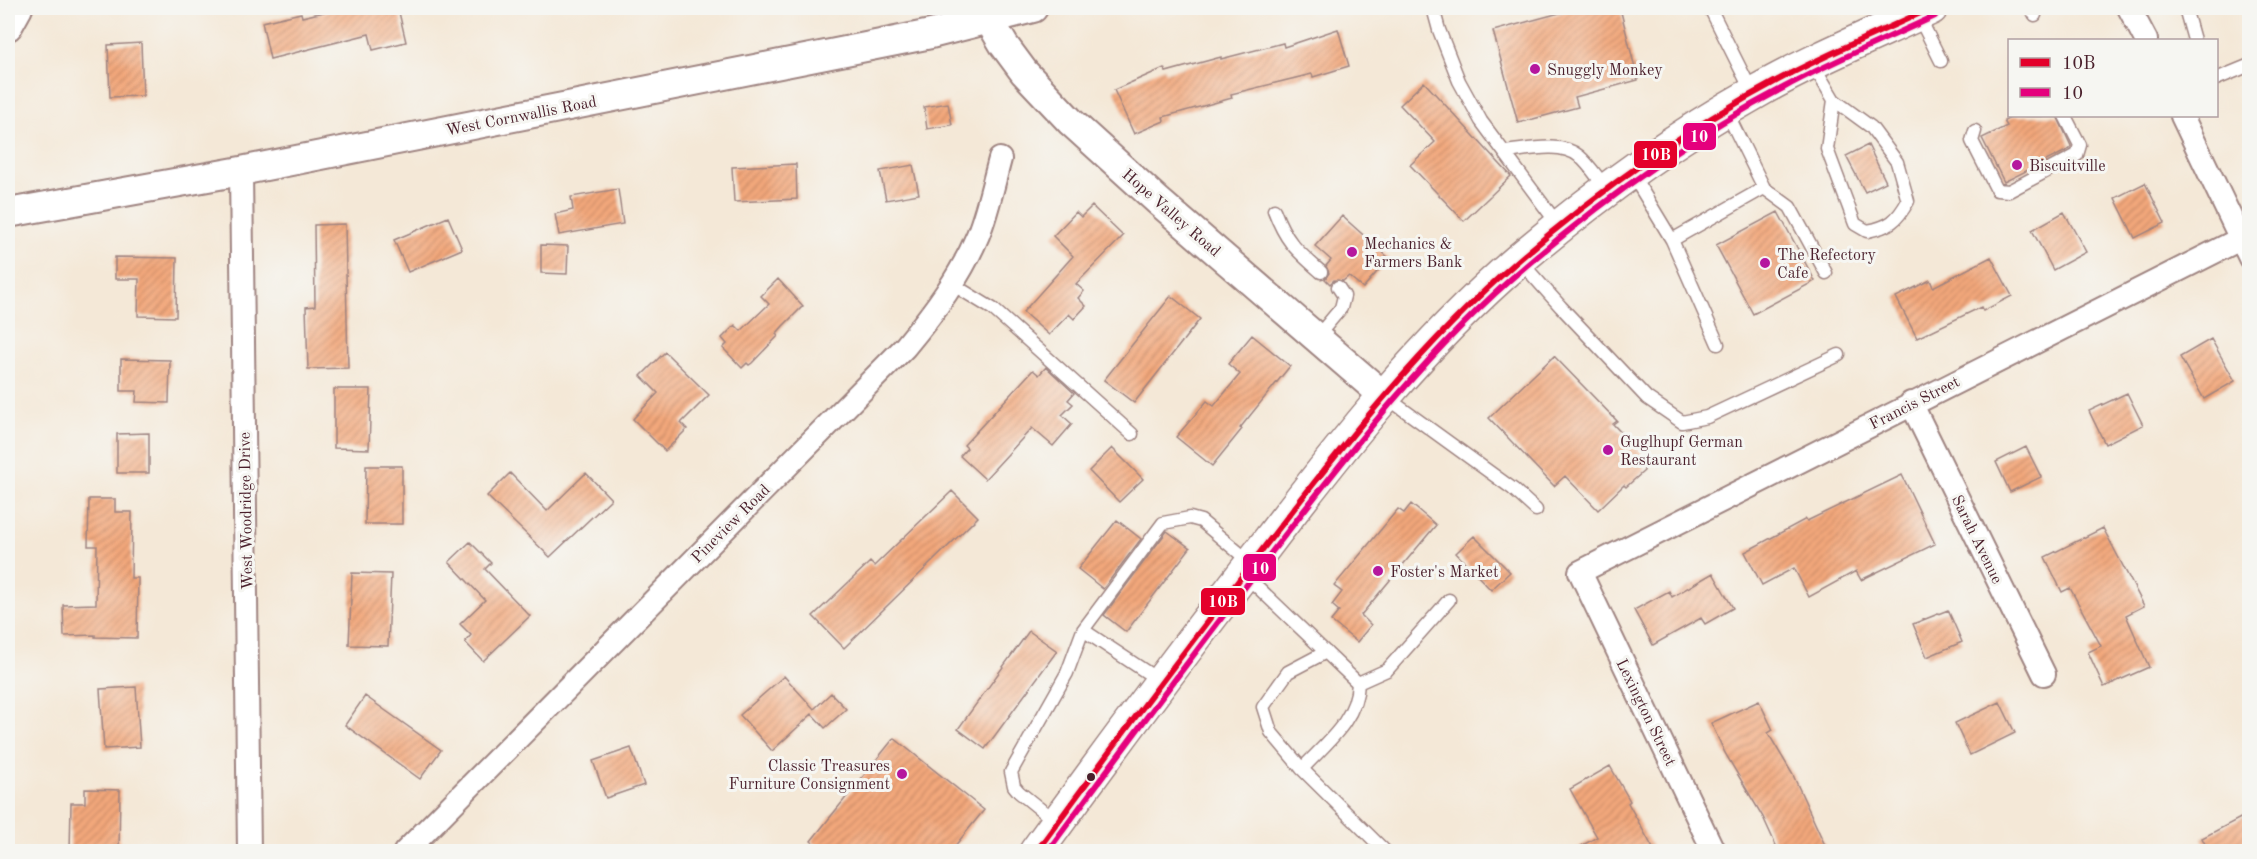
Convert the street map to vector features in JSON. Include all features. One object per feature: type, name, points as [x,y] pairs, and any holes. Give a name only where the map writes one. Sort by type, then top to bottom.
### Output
[{"type":"main road","points":[[1036,852],[1161,682],[1322,470],[1427,348],[1520,260],[1620,182],[1725,110],[1812,62],[1925,11]]},
{"type":"street","points":[[8,26],[18,8]]},
{"type":"street","name":"West Cornwallis Road","points":[[8,213],[241,171],[931,34],[986,13],[1033,8]]},
{"type":"street","points":[[2133,8],[2146,39]]},
{"type":"street","name":"Hope Valley Road","points":[[986,13],[1023,72],[1071,122],[1158,201],[1384,396]]},
{"type":"street","points":[[2183,117],[2246,243]]},
{"type":"street","name":"Pineview Road","points":[[405,852],[905,347],[932,315],[952,284],[977,237],[1000,159]]},
{"type":"street","name":"West Woodridge Drive","points":[[241,171],[249,852]]},
{"type":"street","name":"Francis Street","points":[[1580,572],[1911,404],[2246,243]]},
{"type":"street","name":"Sarah Avenue","points":[[1911,404],[2044,674]]},
{"type":"street","name":"Lexington Street","points":[[1580,572],[1714,852]]},
{"type":"lane","points":[[1433,8],[1459,81],[1481,121],[1560,227]]},
{"type":"lane","points":[[1710,8],[1753,93]]},
{"type":"lane","points":[[2185,8],[2194,39]]},
{"type":"lane","points":[[1925,11],[1941,61]]},
{"type":"lane","points":[[1812,62],[1834,100],[1871,127],[1897,162],[1908,201],[1899,217],[1883,228],[1867,231],[1855,224],[1846,203],[1827,149],[1834,100]]},
{"type":"lane","points":[[2218,79],[2250,65]]},
{"type":"lane","points":[[1725,110],[1764,188],[1790,207],[1826,273]]},
{"type":"lane","points":[[1975,131],[1972,141],[1997,189],[2009,191],[2078,155],[2080,145],[2066,117]]},
{"type":"lane","points":[[1505,152],[1564,149],[1620,182],[1672,240],[1718,344]]},
{"type":"lane","points":[[1672,240],[1764,188]]},
{"type":"lane","points":[[1274,210],[1282,233],[1294,249],[1321,272]]},
{"type":"lane","points":[[1520,260],[1647,398],[1682,422],[1707,417],[1839,355]]},
{"type":"lane","points":[[952,284],[993,309],[1132,434]]},
{"type":"lane","points":[[1316,338],[1341,308],[1344,296],[1338,286]]},
{"type":"lane","points":[[1384,396],[1513,489],[1536,510]]},
{"type":"lane","points":[[1057,823],[1019,792],[1014,786],[1011,772],[1067,674],[1083,630],[1163,523],[1190,518],[1201,521],[1358,683],[1358,699],[1348,718],[1302,769]]},
{"type":"lane","points":[[1358,683],[1387,670],[1449,600]]},
{"type":"lane","points":[[1083,630],[1161,682]]},
{"type":"lane","points":[[1326,652],[1288,672],[1263,707],[1270,732],[1302,769],[1386,852]]},
{"type":"building","points":[[341,8],[398,8],[406,42],[373,50],[369,34],[270,59],[262,22],[301,13],[302,17]]},
{"type":"building","points":[[1578,8],[1620,8],[1638,80],[1575,97],[1578,107],[1518,123],[1493,31]]},
{"type":"building","points":[[1338,29],[1349,66],[1313,77],[1312,74],[1231,94],[1232,98],[1163,117],[1164,121],[1134,134],[1114,90],[1164,68],[1166,72],[1283,43],[1284,47]]},
{"type":"building","points":[[141,43],[143,96],[110,97],[108,45]]},
{"type":"building","points":[[1424,82],[1511,176],[1464,221],[1410,165],[1435,142],[1400,105]]},
{"type":"building","points":[[948,103],[952,125],[927,129],[924,107]]},
{"type":"building","name":"Biscuitville","points":[[2012,117],[2057,117],[2071,146],[2070,149],[2004,182],[1982,138],[2007,126],[2004,121]]},
{"type":"building","points":[[1868,145],[1886,182],[1865,192],[1846,156]]},
{"type":"building","points":[[796,164],[797,199],[734,202],[732,167]]},
{"type":"building","points":[[913,165],[919,194],[886,200],[880,171]]},
{"type":"building","points":[[2145,183],[2165,223],[2135,238],[2115,198]]},
{"type":"building","points":[[618,189],[623,224],[559,235],[555,214],[573,210],[571,197]]},
{"type":"building","points":[[1092,206],[1123,236],[1076,284],[1084,291],[1078,298],[1086,306],[1074,319],[1069,314],[1049,335],[1023,312],[1073,256],[1053,236],[1076,212],[1081,217]]},
{"type":"building","name":"The Refectory Cafe","points":[[1778,212],[1815,281],[1753,314],[1716,245]]},
{"type":"building","points":[[2064,212],[2086,252],[2053,270],[2032,230]]},
{"type":"building","name":"Mechanics & Farmers Bank","points":[[1342,216],[1389,258],[1363,288],[1349,276],[1343,281],[1334,280],[1330,284],[1325,279],[1329,273],[1326,266],[1331,260],[1315,246]]},
{"type":"building","points":[[448,217],[462,249],[408,272],[394,240]]},
{"type":"building","points":[[345,224],[348,368],[308,369],[306,307],[315,306],[314,225]]},
{"type":"building","points":[[541,245],[568,246],[567,274],[541,273]]},
{"type":"building","points":[[115,257],[177,258],[176,317],[138,316],[139,279],[115,279]]},
{"type":"building","points":[[1991,257],[2012,296],[1983,311],[1981,307],[1917,338],[1896,297],[1930,280],[1933,287]]},
{"type":"building","points":[[778,279],[803,306],[752,363],[749,365],[747,363],[742,368],[723,348],[727,344],[722,338],[735,325],[741,331],[769,304],[761,296]]},
{"type":"building","points":[[1171,296],[1200,319],[1134,403],[1104,380]]},
{"type":"building","points":[[1252,335],[1290,366],[1212,466],[1176,437],[1207,401],[1214,406],[1240,374],[1228,364]]},
{"type":"building","points":[[2211,339],[2235,381],[2204,399],[2180,357]]},
{"type":"building","points":[[665,352],[709,395],[681,423],[687,429],[665,451],[633,419],[658,393],[641,376]]},
{"type":"building","points":[[1554,356],[1617,421],[1613,424],[1643,456],[1644,471],[1626,487],[1624,485],[1598,510],[1565,476],[1554,486],[1489,418]]},
{"type":"building","points":[[121,359],[170,360],[169,403],[136,402],[137,391],[121,391]]},
{"type":"building","points":[[1046,367],[1074,393],[1068,400],[1073,404],[1062,415],[1072,424],[1053,446],[1032,428],[985,479],[960,456],[967,448],[964,445],[1033,370],[1039,375]]},
{"type":"building","points":[[334,389],[371,389],[369,449],[334,448]]},
{"type":"building","points":[[2127,393],[2143,425],[2105,444],[2089,411]]},
{"type":"building","points":[[149,433],[149,473],[117,473],[117,434]]},
{"type":"building","points":[[2026,447],[2041,477],[2010,492],[1996,462]]},
{"type":"building","points":[[1112,448],[1143,479],[1119,502],[1089,471]]},
{"type":"building","points":[[366,466],[402,466],[402,524],[365,524]]},
{"type":"building","points":[[510,473],[547,511],[586,473],[611,499],[550,557],[487,496]]},
{"type":"building","points":[[1902,475],[1935,544],[1861,580],[1856,571],[1809,597],[1794,568],[1762,585],[1745,552],[1806,519],[1807,521]]},
{"type":"building","points":[[952,491],[978,517],[844,648],[813,616],[870,562],[874,566]]},
{"type":"building","points":[[89,499],[115,499],[115,512],[132,512],[131,578],[138,578],[137,638],[95,637],[95,635],[64,636],[63,605],[96,604],[97,546],[88,546]]},
{"type":"building","name":"Foster's Market","points":[[1411,504],[1436,525],[1361,615],[1371,625],[1357,642],[1331,621],[1339,611],[1332,605],[1342,592],[1334,586],[1398,509],[1404,513]]},
{"type":"building","points":[[1117,520],[1141,539],[1103,589],[1078,569]]},
{"type":"building","points":[[2103,528],[2144,606],[2126,615],[2149,667],[2104,687],[2088,652],[2101,646],[2070,588],[2062,592],[2045,557]]},
{"type":"building","points":[[1167,531],[1190,548],[1126,632],[1104,615]]},
{"type":"building","points":[[1474,536],[1510,572],[1491,590],[1456,553]]},
{"type":"building","points":[[470,542],[491,563],[485,569],[530,616],[483,661],[465,642],[471,635],[460,624],[485,600],[449,562]]},
{"type":"building","points":[[352,573],[391,574],[388,646],[349,645]]},
{"type":"building","points":[[1713,573],[1733,608],[1705,624],[1701,618],[1653,645],[1634,610],[1669,591],[1672,597]]},
{"type":"building","points":[[1948,610],[1962,642],[1927,657],[1913,624]]},
{"type":"building","points":[[1029,631],[1057,651],[985,749],[958,729]]},
{"type":"building","points":[[784,676],[814,709],[831,693],[846,709],[825,728],[812,714],[772,751],[740,715]]},
{"type":"building","points":[[136,687],[140,747],[104,749],[100,689]]},
{"type":"building","points":[[365,696],[441,750],[420,779],[345,725]]},
{"type":"building","points":[[1759,701],[1773,730],[1768,733],[1793,775],[1828,852],[1779,852],[1763,817],[1725,753],[1711,723]]},
{"type":"building","points":[[2000,702],[2015,733],[1970,755],[1955,723]]},
{"type":"building","name":"Classic Treasures Furniture Consignment","points":[[894,738],[984,810],[950,852],[824,852],[811,841]]},
{"type":"building","points":[[631,748],[644,785],[606,798],[593,761]]},
{"type":"building","points":[[1610,766],[1655,852],[1571,852],[1597,837],[1570,789]]},
{"type":"building","points":[[85,789],[120,790],[119,852],[70,852],[71,803],[85,803]]},
{"type":"building","points":[[2250,813],[2250,852],[2209,852],[2202,838]]},
{"type":"transit line","name":"10B","points":[[1036,852],[1177,662],[1352,435],[1416,361],[1484,292],[1520,259],[1612,185],[1710,119],[1797,70],[1931,8]]},
{"type":"transit line","name":"10","points":[[1047,852],[1271,553],[1361,439],[1424,366],[1491,297],[1618,192],[1715,126],[1802,78],[1935,16]]},
{"type":"place","name":"Snuggly Monkey","points":[[1535,69]]},
{"type":"place","name":"Biscuitville","points":[[2017,165]]},
{"type":"place","name":"Mechanics & Farmers Bank","points":[[1352,252]]},
{"type":"place","name":"The Refectory Cafe","points":[[1765,263]]},
{"type":"place","name":"Guglhupf German Restaurant","points":[[1608,450]]},
{"type":"place","name":"Foster's Market","points":[[1378,571]]},
{"type":"place","name":"Classic Treasures Furniture Consignment","points":[[902,774]]}]
